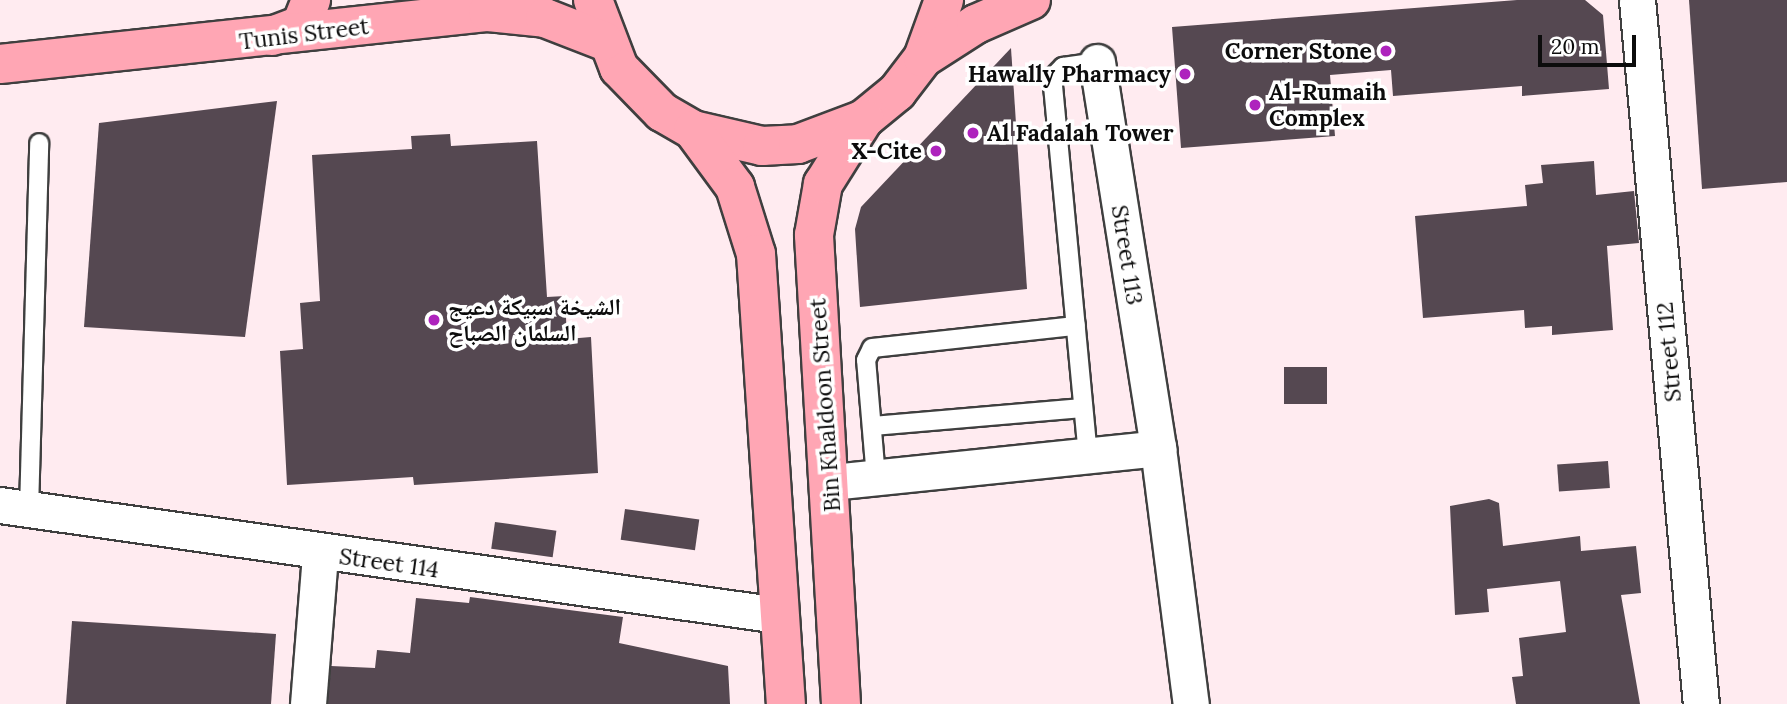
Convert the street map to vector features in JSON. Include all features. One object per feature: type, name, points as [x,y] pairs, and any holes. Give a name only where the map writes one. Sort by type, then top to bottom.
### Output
[{"type":"main road","points":[[260,40],[300,25],[311,0]]},
{"type":"main road","points":[[593,0],[604,41],[639,92],[693,131],[735,187],[754,242],[786,704]]},
{"type":"main road","points":[[693,131],[762,146],[798,144],[864,119],[897,92],[923,58],[944,0]]},
{"type":"main road","points":[[923,58],[1031,0]]},
{"type":"main road","name":"Tunis Street","points":[[0,64],[260,40],[488,12],[545,18],[604,41]]},
{"type":"main road","name":"Bin Khaldoon Street","points":[[841,704],[815,217],[831,166],[864,119]]},
{"type":"street","name":"Street 112","points":[[1637,0],[1701,704]]},
{"type":"street","name":"Street 113","points":[[1097,62],[1158,448],[1191,704]]},
{"type":"street","points":[[831,482],[1158,448]]},
{"type":"street","name":"Street 114","points":[[14,508],[320,554],[779,615]]},
{"type":"street","points":[[308,704],[320,554]]},
{"type":"lane","points":[[1088,456],[1052,78],[1063,67],[1097,62]]},
{"type":"lane","points":[[14,508],[39,143]]},
{"type":"lane","points":[[876,478],[866,360],[878,345],[1076,326]]},
{"type":"lane","points":[[873,426],[1083,408]]},
{"type":"building","points":[[1517,0],[1585,0],[1603,15],[1609,89],[1522,96],[1522,86],[1393,96],[1391,70],[1330,75],[1335,136],[1181,148],[1172,27]]},
{"type":"building","points":[[1689,0],[1787,0],[1787,182],[1702,189]]},
{"type":"building","name":"Al Fadalah Tower","points":[[1011,48],[1027,289],[860,307],[855,229],[861,207]]},
{"type":"building","points":[[277,101],[245,337],[84,327],[99,123]]},
{"type":"building","name":"الشيخة سبيكة دعيج السلمان الصباح","points":[[450,134],[451,146],[537,141],[547,297],[565,296],[567,339],[591,337],[598,473],[414,485],[413,477],[287,485],[280,351],[303,349],[300,303],[320,301],[312,155],[412,149],[411,136]]},
{"type":"building","points":[[1594,161],[1596,195],[1634,191],[1639,243],[1607,246],[1613,330],[1552,335],[1552,326],[1525,328],[1524,310],[1423,318],[1415,216],[1527,206],[1525,185],[1543,183],[1541,165]]},
{"type":"building","points":[[1284,367],[1327,367],[1327,404],[1284,404]]},
{"type":"building","points":[[1608,461],[1610,488],[1559,491],[1557,465]]},
{"type":"building","points":[[1489,499],[1499,503],[1503,546],[1580,536],[1581,551],[1636,546],[1641,593],[1621,595],[1640,704],[1516,704],[1512,677],[1523,676],[1519,638],[1566,632],[1560,581],[1487,589],[1489,612],[1455,615],[1450,506]]},
{"type":"building","points":[[625,509],[699,519],[695,550],[621,540]]},
{"type":"building","points":[[495,522],[556,531],[553,557],[491,549]]},
{"type":"building","points":[[470,597],[623,617],[619,643],[728,666],[730,704],[328,704],[331,666],[375,668],[377,650],[410,653],[416,598],[469,603]]},
{"type":"building","points":[[72,621],[276,634],[271,704],[66,704]]},
{"type":"place","name":"Corner Stone","points":[[1386,51]]},
{"type":"place","name":"Hawally Pharmacy","points":[[1185,74]]},
{"type":"place","name":"Al-Rumaih Complex","points":[[1255,105]]},
{"type":"place","name":"Al Fadalah Tower","points":[[973,133]]},
{"type":"place","name":"X-Cite","points":[[936,151]]},
{"type":"place","name":"الشيخة سبيكة دعيج السلمان الصباح","points":[[434,320]]}]
